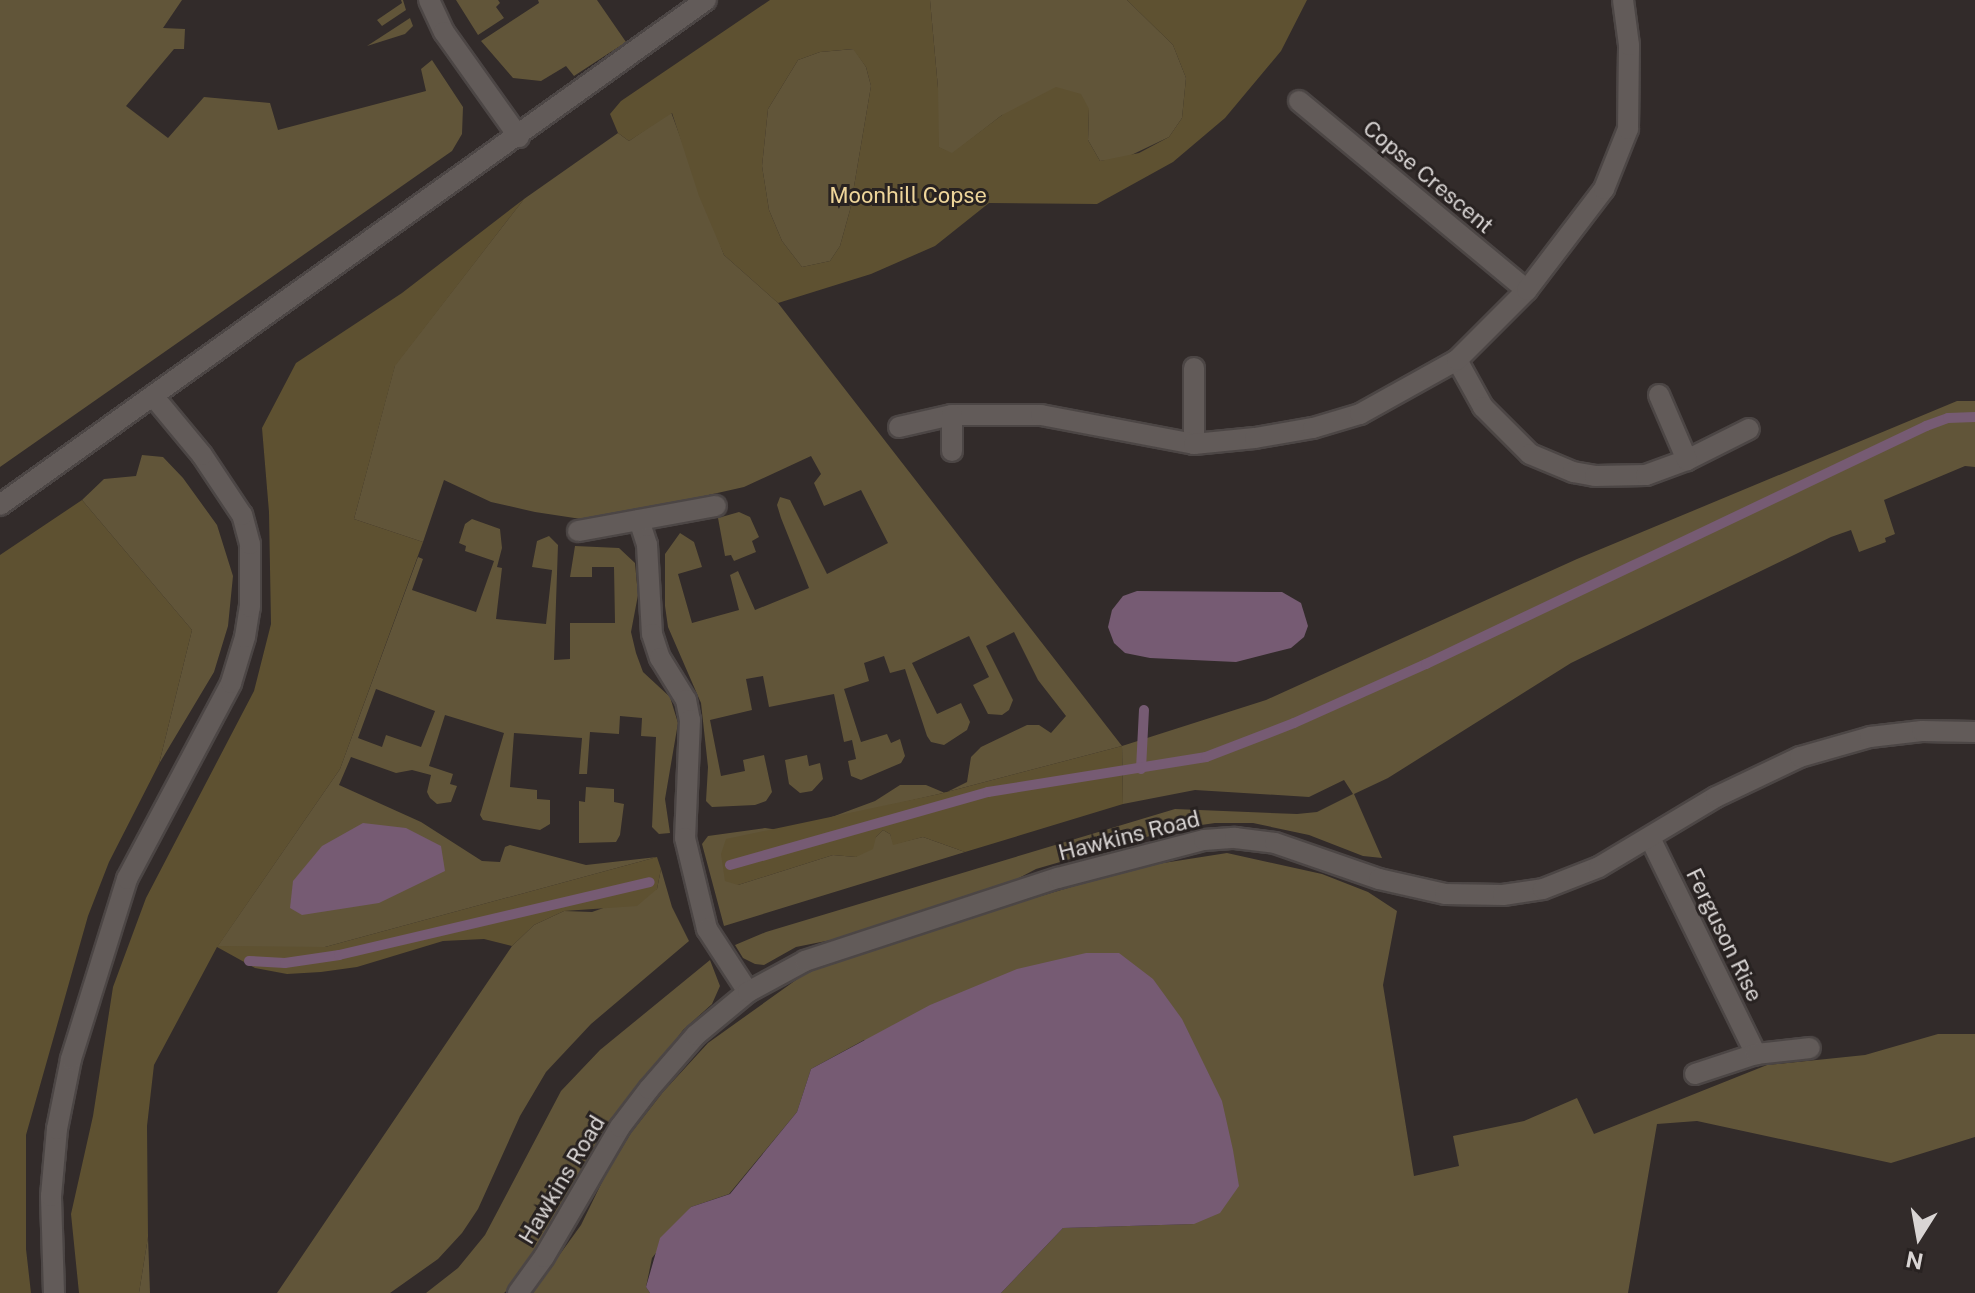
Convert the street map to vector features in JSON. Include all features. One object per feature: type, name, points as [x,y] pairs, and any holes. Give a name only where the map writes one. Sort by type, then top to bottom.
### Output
[{"type":"street","points":[[429,0],[444,32],[519,137]]},
{"type":"street","points":[[0,505],[519,137],[706,0]]},
{"type":"street","points":[[899,427],[952,415],[1041,415],[1194,444],[1313,428],[1360,414],[1457,360],[1527,290],[1596,204],[1628,129],[1629,45],[1623,0]]},
{"type":"street","name":"Copse Crescent","points":[[1299,101],[1527,290]]},
{"type":"street","points":[[1457,360],[1483,407],[1530,454],[1595,476],[1646,475],[1687,460],[1749,429]]},
{"type":"street","points":[[1194,368],[1194,444]]},
{"type":"street","points":[[1659,395],[1687,460]]},
{"type":"street","points":[[54,1293],[51,1196],[57,1129],[71,1059],[127,879],[231,683],[250,607],[250,544],[242,515],[202,455],[153,396]]},
{"type":"street","points":[[952,415],[952,451]]},
{"type":"street","points":[[578,531],[716,506]]},
{"type":"street","points":[[639,520],[647,545],[652,634],[660,658],[686,700],[690,720],[685,838],[707,929],[748,992]]},
{"type":"street","name":"Hawkins Road","points":[[518,1293],[544,1257],[620,1127],[696,1035],[748,992],[805,961],[1058,878],[1193,842],[1235,838],[1275,843],[1414,888],[1445,894],[1503,895],[1570,881],[1650,838],[1716,797],[1800,757],[1870,737],[1922,731],[1975,732]]},
{"type":"street","name":"Ferguson Rise","points":[[1650,838],[1756,1054]]},
{"type":"street","points":[[1695,1074],[1756,1054],[1810,1048]]},
{"type":"shaded area","points":[[0,0],[182,0],[163,28],[185,29],[184,49],[174,49],[126,106],[168,138],[204,97],[270,103],[278,130],[426,91],[421,69],[432,60],[463,107],[462,134],[452,151],[0,467]]},
{"type":"shaded area","points":[[401,0],[406,10],[382,26],[377,20],[402,3]]},
{"type":"shaded area","points":[[456,0],[498,0],[500,3],[496,7],[504,18],[478,35]]},
{"type":"shaded area","points":[[538,0],[597,0],[626,42],[574,76],[566,66],[541,81],[513,78],[481,41],[539,3]]},
{"type":"shaded area","points":[[930,0],[1127,0],[1173,45],[1186,78],[1182,118],[1169,137],[1125,158],[1100,161],[1088,140],[1089,109],[1002,115],[952,154],[938,147],[938,88]]},
{"type":"shaded area","points":[[410,18],[413,26],[405,34],[367,46]]},
{"type":"shaded area","points":[[854,49],[866,67],[871,86],[850,210],[840,246],[830,261],[802,267],[782,241],[769,210],[762,166],[768,109],[798,60],[820,52]]},
{"type":"shaded area","points":[[671,112],[724,255],[778,303],[1122,746],[947,792],[967,782],[971,757],[981,747],[1027,725],[1039,725],[1051,733],[1066,716],[1038,680],[1014,632],[986,646],[1013,700],[1009,710],[1002,715],[988,714],[973,685],[989,677],[969,636],[912,663],[937,714],[961,703],[970,722],[967,730],[944,745],[931,742],[927,736],[905,669],[890,673],[884,656],[864,663],[869,681],[844,689],[861,742],[887,734],[891,743],[900,739],[905,756],[901,763],[861,780],[851,776],[848,761],[856,759],[852,740],[844,742],[834,694],[769,707],[763,676],[746,679],[752,710],[710,720],[721,776],[745,771],[743,760],[764,755],[772,792],[766,801],[755,805],[712,807],[706,801],[708,767],[701,703],[668,627],[665,554],[680,533],[694,542],[702,567],[678,574],[692,623],[739,610],[730,575],[738,571],[755,610],[809,588],[781,518],[777,505],[780,497],[790,500],[827,574],[888,543],[861,490],[824,506],[814,483],[821,474],[811,456],[744,487],[620,515],[581,519],[535,512],[491,502],[444,480],[423,542],[354,519],[395,365],[524,199],[618,133],[629,141]]},
{"type":"shaded area","points":[[1957,401],[1975,401],[1975,467],[1965,466],[1884,500],[1895,534],[1885,538],[1886,542],[1859,552],[1851,530],[1831,537],[1571,663],[1388,778],[1354,794],[1382,858],[1363,856],[1309,835],[1253,823],[1215,823],[1174,829],[1036,869],[994,891],[846,937],[796,947],[764,965],[743,958],[735,945],[766,932],[1175,809],[1297,814],[1317,812],[1353,794],[1344,780],[1309,797],[1195,790],[1123,804],[1122,746],[1266,700],[1577,559]]},
{"type":"shaded area","points":[[142,455],[163,457],[183,478],[217,525],[233,576],[228,626],[214,672],[159,764],[192,630],[82,500],[104,479],[136,476]]},
{"type":"shaded area","points":[[739,512],[750,517],[759,537],[752,541],[756,552],[734,561],[731,555],[725,556],[718,518]]},
{"type":"shaded area","points":[[472,519],[500,529],[502,548],[497,567],[502,568],[496,619],[546,624],[552,570],[532,567],[537,541],[549,536],[558,545],[554,660],[570,659],[570,623],[615,623],[614,567],[592,567],[592,577],[570,577],[575,546],[619,548],[635,563],[638,595],[631,632],[636,653],[643,672],[670,697],[678,723],[665,799],[670,833],[659,834],[652,827],[656,737],[641,736],[642,718],[620,716],[619,734],[590,732],[587,774],[579,774],[582,738],[514,733],[510,787],[537,790],[537,799],[550,800],[550,824],[540,830],[483,820],[480,815],[504,733],[445,715],[429,766],[453,774],[450,784],[457,786],[451,802],[437,804],[430,798],[427,792],[431,775],[412,770],[396,773],[351,757],[339,785],[421,822],[482,861],[500,862],[505,847],[510,845],[586,865],[657,857],[325,947],[217,947],[340,769],[418,557],[423,559],[412,590],[476,612],[494,561],[465,551],[466,546],[459,543],[465,524]],"holes":[[[376,689],[435,711],[421,747],[386,735],[382,747],[358,738]]]},
{"type":"shaded area","points":[[1137,591],[1282,592],[1301,603],[1308,626],[1304,637],[1291,648],[1236,662],[1150,658],[1125,653],[1114,643],[1108,627],[1112,610],[1123,596]]},
{"type":"shaded area","points":[[807,755],[809,766],[820,763],[823,779],[812,791],[800,793],[789,784],[785,760]]},
{"type":"shaded area","points":[[900,785],[926,785],[944,793],[821,821],[875,801]]},
{"type":"shaded area","points":[[586,787],[614,789],[614,802],[624,804],[620,835],[616,842],[579,843],[579,801],[585,802]]},
{"type":"shaded area","points":[[363,823],[406,828],[441,846],[445,871],[379,903],[302,915],[290,908],[293,881],[322,846]]},
{"type":"shaded area","points":[[765,828],[779,830],[726,840],[738,885],[833,855],[856,857],[883,830],[890,834],[894,844],[923,837],[965,852],[724,926],[702,844],[708,836]]},
{"type":"shaded area","points":[[1227,853],[1322,874],[1368,892],[1397,911],[1383,985],[1414,1176],[1459,1166],[1453,1136],[1524,1121],[1577,1098],[1594,1134],[1767,1065],[1865,1055],[1938,1034],[1975,1034],[1975,1137],[1891,1163],[1697,1121],[1657,1124],[1628,1293],[1001,1293],[1063,1228],[1194,1224],[864,1040],[811,1069],[797,1112],[729,1194],[691,1207],[652,1258],[646,1287],[650,1293],[532,1293],[581,1225],[631,1133],[663,1092],[708,1043],[810,970],[860,950],[1138,867]]},
{"type":"shaded area","points":[[661,869],[672,907],[689,941],[591,1024],[546,1072],[520,1116],[478,1209],[462,1233],[438,1259],[390,1293],[277,1293],[512,946],[534,925],[564,911],[592,912],[657,889]]},
{"type":"shaded area","points":[[1086,953],[1119,953],[1153,979],[1182,1019],[1222,1101],[1233,1150],[1239,1186],[1220,1213],[1194,1224],[1063,1228],[1001,1293],[650,1293],[646,1287],[660,1238],[691,1207],[730,1194],[797,1112],[811,1069],[930,1005],[1017,969]]},
{"type":"shaded area","points":[[710,960],[720,986],[712,1004],[683,1030],[613,1125],[511,1287],[504,1293],[426,1293],[458,1268],[485,1235],[561,1091],[600,1050]]},
{"type":"shaded area","points":[[148,1237],[150,1293],[139,1293]]},
{"type":"green space","name":"Moonhill Copse","points":[[770,0],[930,0],[938,88],[939,147],[952,153],[1002,115],[1056,87],[1081,94],[1089,109],[1088,140],[1100,161],[1139,153],[1169,137],[1182,118],[1186,78],[1173,45],[1127,0],[1307,0],[1281,51],[1225,118],[1173,162],[1097,204],[989,203],[935,246],[871,274],[778,303],[724,255],[699,196],[672,113],[629,141],[618,133],[610,114],[621,101]],"holes":[[[853,49],[866,67],[871,86],[850,210],[840,246],[830,261],[802,267],[782,241],[769,210],[762,166],[768,109],[798,60],[820,52]]]},
{"type":"green space","points":[[524,199],[395,366],[354,519],[423,542],[340,769],[218,946],[325,947],[657,857],[661,869],[657,889],[637,906],[564,911],[534,925],[512,946],[484,939],[443,941],[357,967],[321,972],[287,974],[255,968],[217,947],[154,1065],[147,1126],[148,1237],[139,1293],[79,1293],[71,1214],[93,1116],[113,987],[146,898],[254,691],[271,624],[269,512],[262,428],[296,363],[402,293]]},
{"type":"green space","points":[[82,500],[192,630],[159,764],[109,862],[88,916],[26,1135],[26,1249],[31,1293],[0,1293],[0,555]]},
{"type":"green space","points":[[1122,746],[1123,804],[965,852],[923,837],[893,845],[890,834],[883,830],[876,837],[873,849],[856,857],[833,855],[738,885],[725,881],[721,854],[726,839],[939,794]]},
{"type":"waterway","points":[[730,865],[988,792],[1206,757],[1294,723],[1426,664],[1926,426],[1948,418],[1975,417]]},
{"type":"waterway","points":[[1141,769],[1144,710]]},
{"type":"waterway","points":[[249,961],[285,963],[339,955],[650,882]]}]
